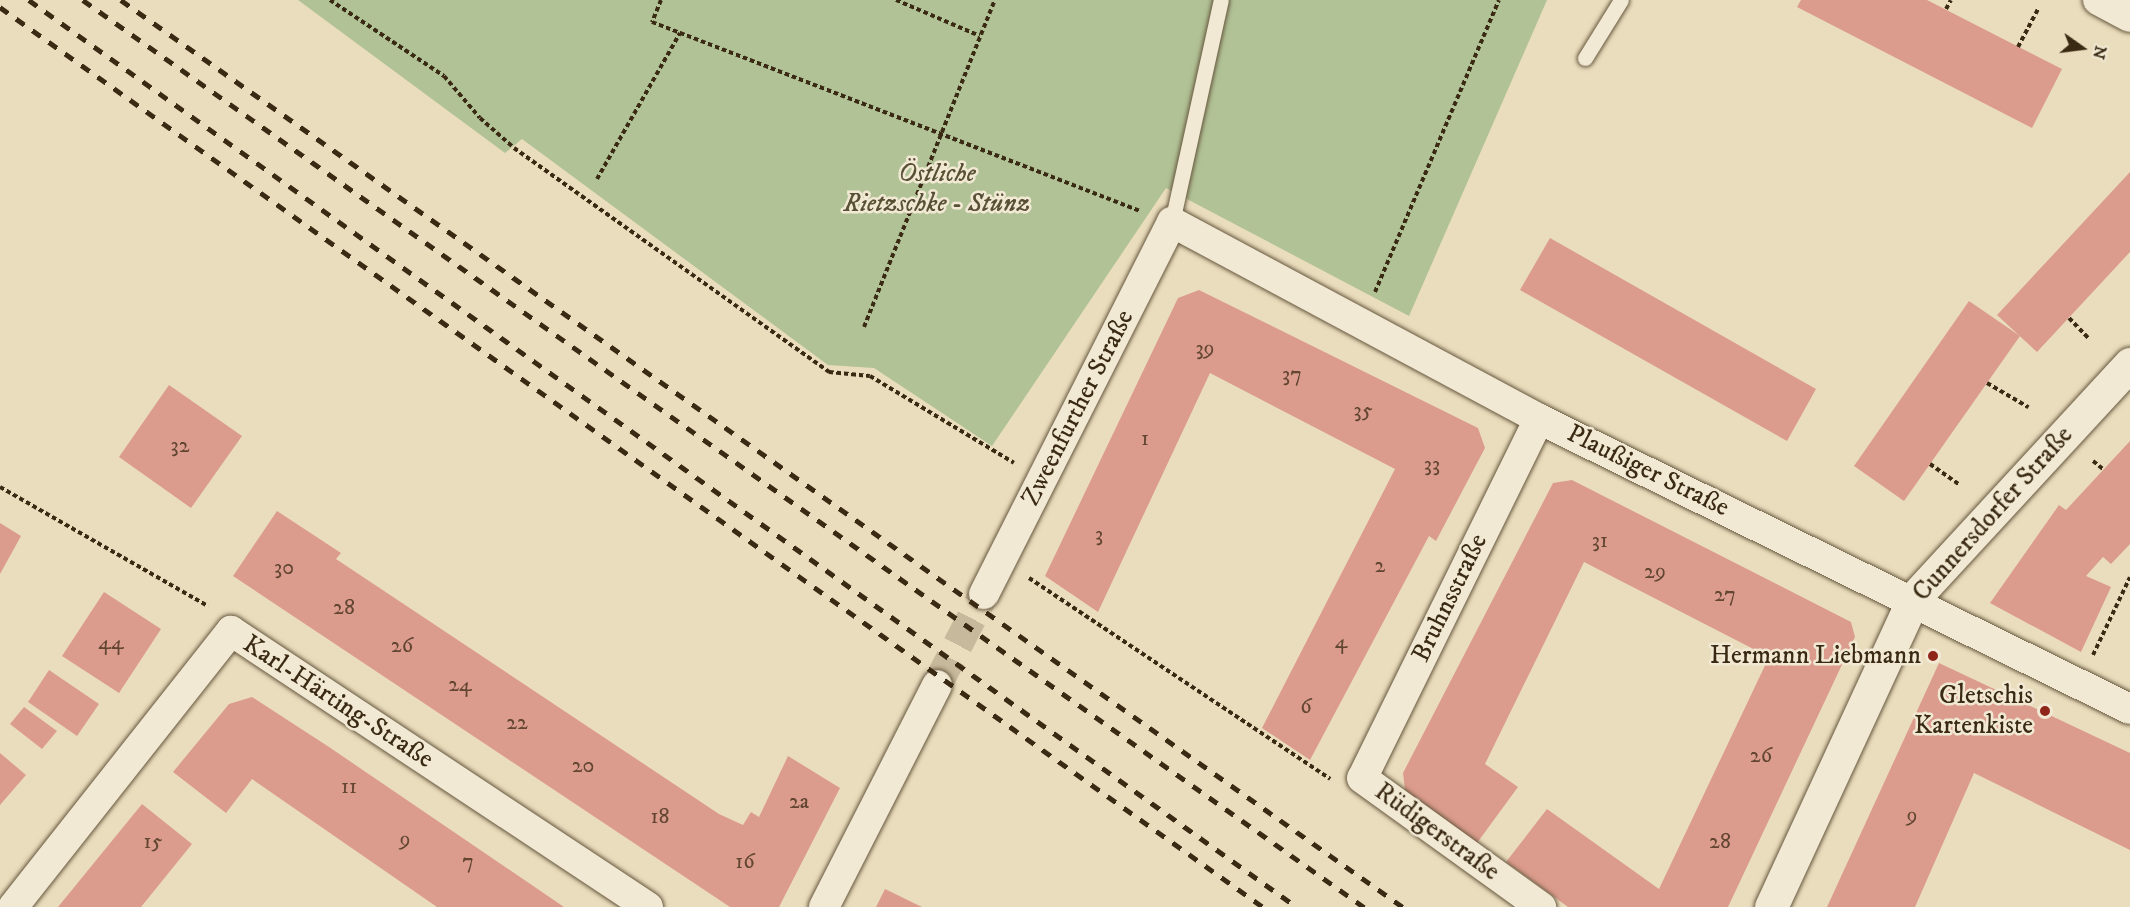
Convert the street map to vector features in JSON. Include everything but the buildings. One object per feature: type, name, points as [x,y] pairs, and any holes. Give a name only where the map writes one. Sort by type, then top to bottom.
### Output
[{"type":"street","points":[[2098,0],[2130,17]]},
{"type":"street","name":"Zweenfurther Straße","points":[[984,594],[1172,222]]},
{"type":"street","name":"Plaußiger Straße","points":[[1172,222],[1539,419],[1913,600],[2130,709]]},
{"type":"street","name":"Cunnersdorfer Straße","points":[[1771,907],[1913,600],[2130,364]]},
{"type":"street","name":"Bruhnsstraße","points":[[1362,778],[1539,419]]},
{"type":"street","name":"Karl-Härting-Straße","points":[[12,907],[231,631],[648,907]]},
{"type":"street","points":[[824,907],[937,685]]},
{"type":"street","name":"Rüdigerstraße","points":[[1362,778],[1541,907]]},
{"type":"lane","points":[[1172,222],[1221,0]]},
{"type":"lane","points":[[1585,58],[1621,0]]},
{"type":"path","points":[[330,0],[444,76],[480,118],[514,148],[829,372],[870,376],[1042,480]]},
{"type":"path","points":[[661,0],[652,22],[1172,222]]},
{"type":"path","points":[[896,0],[980,36]]},
{"type":"path","points":[[864,327],[994,0]]},
{"type":"path","points":[[1362,323],[1498,0]]},
{"type":"path","points":[[1946,9],[1951,0]]},
{"type":"path","points":[[2018,47],[2038,9]]},
{"type":"path","points":[[597,179],[680,33]]},
{"type":"path","points":[[2069,318],[2090,339]]},
{"type":"path","points":[[1987,383],[2028,407]]},
{"type":"path","points":[[2093,461],[2104,470]]},
{"type":"path","points":[[1930,464],[1959,484]]},
{"type":"path","points":[[0,487],[208,606],[231,631]]},
{"type":"path","points":[[1001,560],[1326,778],[1348,784],[1362,778]]},
{"type":"path","points":[[2091,658],[2130,577]]},
{"type":"green space","name":"Östliche Rietzschke - Stünz","points":[[298,0],[1547,0],[1409,316],[1166,188],[992,446],[874,368],[828,365],[522,139],[505,153]]},
{"type":"tunnel","points":[[937,685],[984,594]]},
{"type":"railway","points":[[29,0],[1297,907]]},
{"type":"railway","points":[[83,0],[1364,907]]},
{"type":"railway","points":[[121,0],[1403,907]]},
{"type":"railway","points":[[0,7],[1263,907]]},
{"type":"place","name":"Hermann Liebmann","points":[[1933,656]]},
{"type":"place","name":"Gletschis Kartenkiste","points":[[2045,711]]}]
